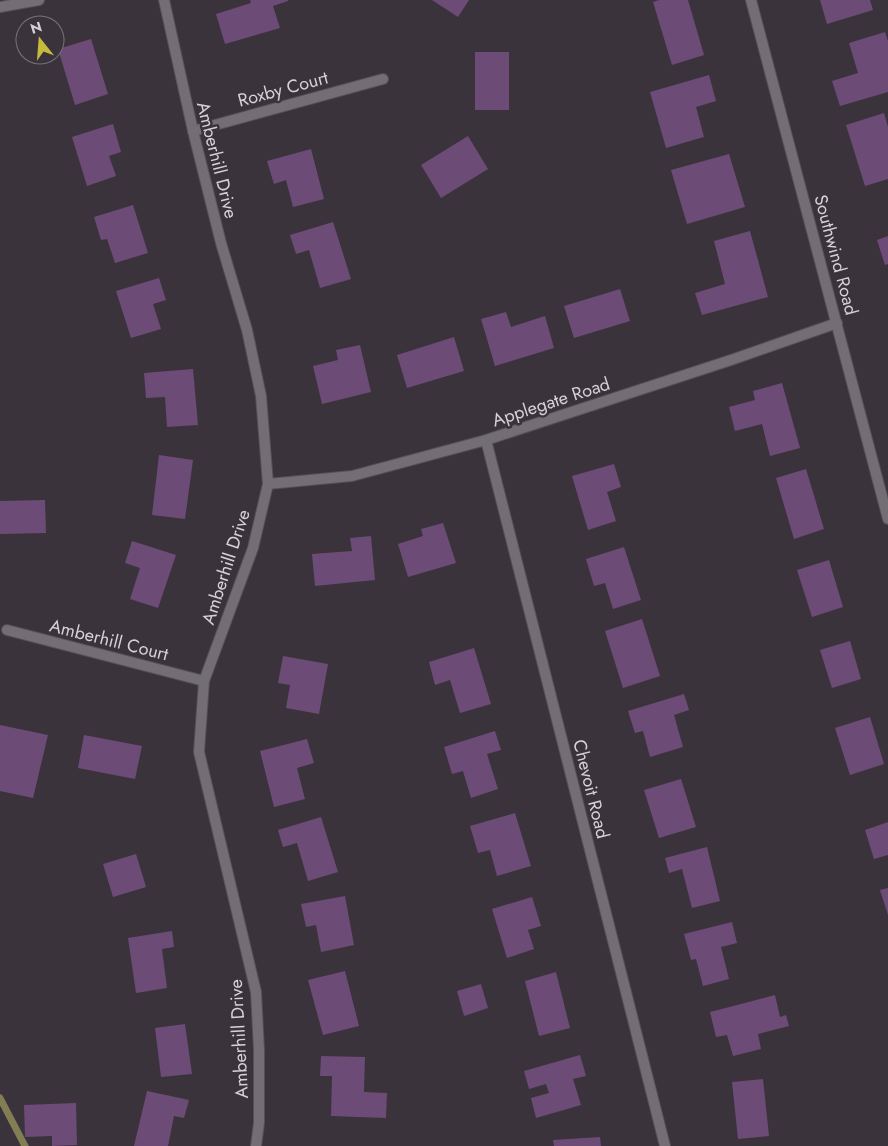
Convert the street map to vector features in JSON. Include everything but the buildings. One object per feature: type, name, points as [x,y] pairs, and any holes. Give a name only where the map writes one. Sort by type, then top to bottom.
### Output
[{"type":"street","points":[[0,7],[39,0]]},
{"type":"street","name":"Amberhill Drive","points":[[164,0],[192,131],[221,243],[247,330],[261,396],[268,484],[253,548],[204,681],[198,752],[256,992],[259,1050],[259,1123],[256,1146]]},
{"type":"street","name":"Southwind Road","points":[[751,0],[888,518]]},
{"type":"street","name":"Roxby Court","points":[[192,131],[383,79]]},
{"type":"street","name":"Applegate Road","points":[[268,484],[352,476],[486,440],[731,360],[836,322]]},
{"type":"street","name":"Chevoit Road","points":[[486,440],[665,1146]]},
{"type":"street","name":"Amberhill Court","points":[[7,630],[204,681]]},
{"type":"waterway","points":[[0,1098],[25,1146]]}]
